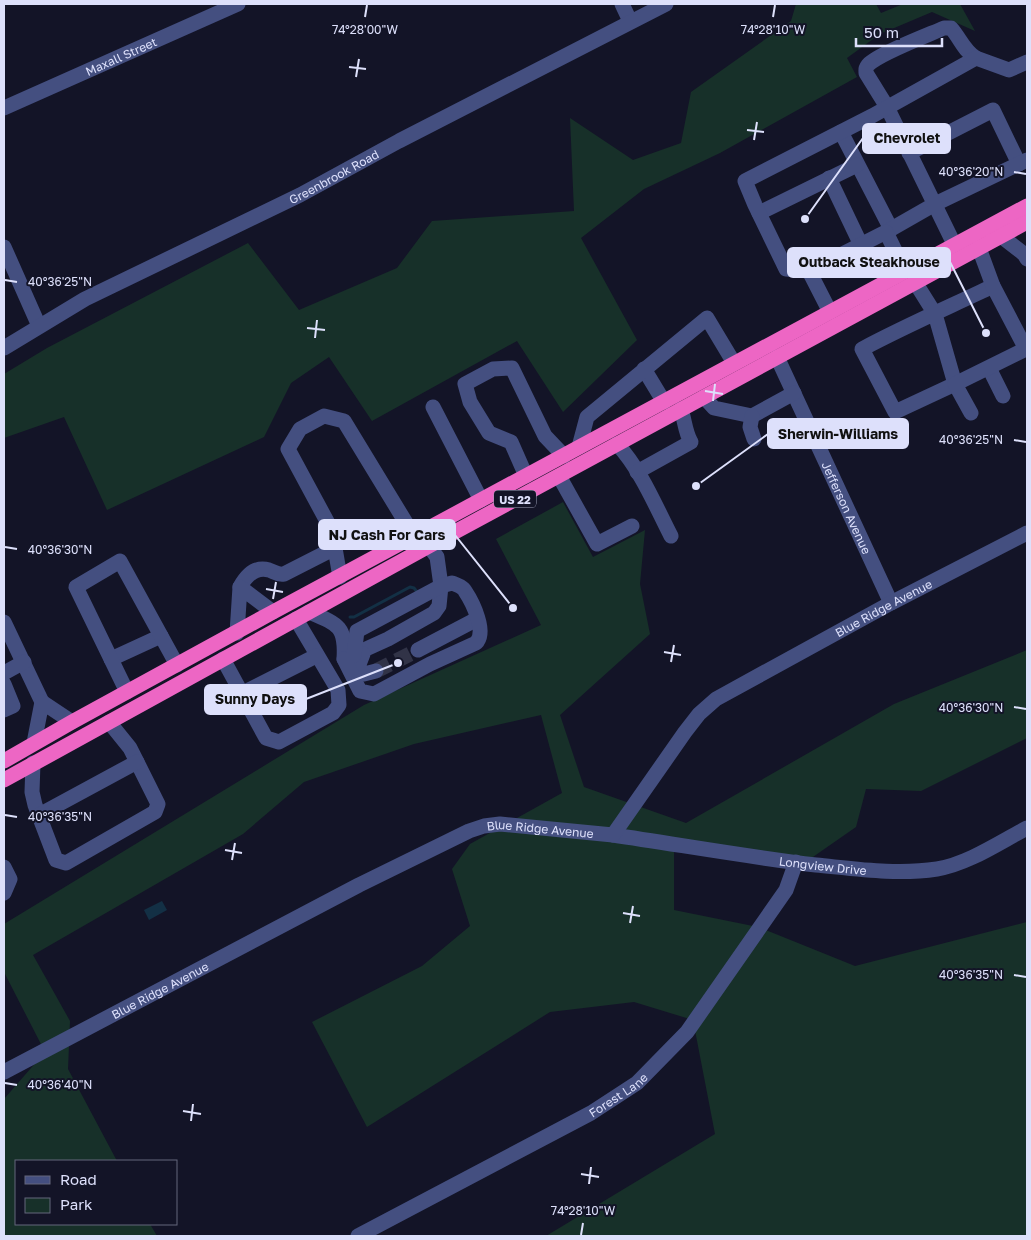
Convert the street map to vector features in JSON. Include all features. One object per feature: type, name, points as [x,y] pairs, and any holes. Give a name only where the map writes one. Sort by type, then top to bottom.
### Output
[{"type":"highway","name":"US 22","points":[[7,758],[273,612],[1027,206]]},
{"type":"highway","name":"US 22","points":[[4,780],[704,396],[1027,222]]},
{"type":"street","name":"Maxall Street","points":[[4,108],[238,4]]},
{"type":"street","points":[[622,4],[630,21]]},
{"type":"street","name":"Greenbrook Road","points":[[4,348],[100,290],[292,199],[399,141],[666,4]]},
{"type":"street","points":[[954,244],[888,107],[866,73],[866,68],[894,50],[944,28],[951,28],[967,53],[976,58],[1009,70],[1027,62]]},
{"type":"street","points":[[909,153],[992,110],[1023,162],[935,204],[888,231],[808,271],[786,269],[757,209],[746,181],[872,116],[976,58]]},
{"type":"street","points":[[841,132],[905,270]]},
{"type":"street","points":[[757,209],[857,165]]},
{"type":"street","points":[[829,178],[861,245]]},
{"type":"street","points":[[1001,236],[1024,254],[1027,260]]},
{"type":"street","points":[[4,247],[39,326]]},
{"type":"street","points":[[979,248],[993,286],[1027,351],[895,412],[862,349],[993,286]]},
{"type":"street","points":[[808,271],[830,312]]},
{"type":"street","points":[[915,282],[935,314],[956,384],[971,413]]},
{"type":"street","points":[[579,447],[586,417],[707,318],[734,364]]},
{"type":"street","name":"Jefferson Avenue","points":[[777,357],[891,603]]},
{"type":"street","points":[[526,476],[511,442],[489,433],[470,402],[465,384],[493,369],[512,368],[545,436],[564,456]]},
{"type":"street","points":[[989,368],[1003,396]]},
{"type":"street","points":[[644,369],[664,402]]},
{"type":"street","points":[[704,396],[714,408],[752,416],[794,393]]},
{"type":"street","points":[[433,407],[481,500]]},
{"type":"street","points":[[637,472],[691,442],[686,432],[685,420],[681,409]]},
{"type":"street","points":[[340,577],[335,548],[336,538],[288,449],[300,429],[324,416],[344,421],[414,536]]},
{"type":"street","points":[[752,416],[750,427],[754,439]]},
{"type":"street","points":[[616,444],[627,456],[637,472],[671,536]]},
{"type":"street","points":[[559,476],[597,544],[632,526]]},
{"type":"street","name":"Blue Ridge Avenue","points":[[4,1072],[359,885],[469,831],[484,826],[500,824],[613,835],[685,732],[699,714],[716,699],[891,603],[1027,533]]},
{"type":"street","points":[[355,654],[434,613],[439,606],[441,586],[437,557],[429,546]]},
{"type":"street","points":[[237,632],[240,587],[246,575],[258,569],[269,570],[279,575],[284,574],[335,548]]},
{"type":"street","points":[[127,692],[76,587],[120,562],[177,665]]},
{"type":"street","points":[[452,583],[464,589],[478,619],[481,629],[480,639],[476,643],[430,664],[374,694],[360,691],[355,654],[357,631],[441,586],[452,583]]},
{"type":"street","points":[[240,587],[273,612]]},
{"type":"street","points":[[309,612],[338,626],[343,634],[345,648],[355,654],[360,660],[358,667],[364,674],[376,672]]},
{"type":"street","points":[[223,659],[266,738],[279,742],[333,713],[339,705],[338,690],[316,656],[296,619]]},
{"type":"street","points":[[418,650],[478,619]]},
{"type":"street","points":[[4,622],[42,702],[72,722]]},
{"type":"street","points":[[111,659],[161,636]]},
{"type":"street","points":[[243,693],[316,656]]},
{"type":"street","points":[[4,673],[24,662]]},
{"type":"street","points":[[4,684],[13,706],[4,710]]},
{"type":"street","points":[[34,743],[42,702]]},
{"type":"street","points":[[33,763],[32,792],[39,815],[56,860],[66,863],[155,812],[158,804],[130,748],[109,722]]},
{"type":"street","points":[[39,815],[137,762]]},
{"type":"street","name":"Longview Drive","points":[[613,835],[796,862],[896,872],[938,869],[980,853],[1027,828]]},
{"type":"street","name":"Forest Lane","points":[[358,1236],[591,1113],[637,1083],[687,1032],[786,890],[796,862]]},
{"type":"street","points":[[4,867],[10,879],[4,893]]},
{"type":"green space","points":[[796,4],[876,4],[881,13],[903,4],[960,4],[975,31],[932,12],[880,34],[847,58],[857,77],[720,153],[644,189],[581,238],[637,340],[563,412],[517,341],[372,421],[329,357],[291,383],[264,437],[107,510],[64,417],[4,438],[4,374],[47,348],[248,243],[299,310],[397,268],[432,221],[574,211],[570,118],[633,160],[681,143],[691,92],[791,21]]},
{"type":"green space","points":[[563,502],[593,557],[645,530],[640,584],[650,634],[560,715],[584,787],[686,823],[894,704],[1027,650],[1027,738],[921,791],[866,789],[856,827],[810,859],[674,844],[674,910],[758,927],[855,966],[1027,922],[1027,1236],[546,1236],[715,1134],[693,1020],[634,1002],[550,1012],[367,1127],[312,1022],[422,966],[470,926],[452,869],[470,844],[562,793],[541,715],[414,744],[304,782],[243,834],[33,955],[70,1021],[68,1069],[116,1160],[15,1160],[15,1225],[151,1225],[157,1236],[4,1236],[4,1099],[45,1052],[4,972],[4,924],[364,705],[541,625],[496,539]]},
{"type":"water","points":[[162,901],[167,910],[149,920],[144,910]]},
{"type":"waterway","points":[[350,617],[354,617],[410,587],[414,588],[418,593]]},
{"type":"tunnel","points":[[376,671],[418,650]]},
{"type":"place","name":"Chevrolet","points":[[805,219]]},
{"type":"place","name":"Outback Steakhouse","points":[[986,333]]},
{"type":"place","name":"Sherwin-Williams","points":[[696,486]]},
{"type":"place","name":"NJ Cash For Cars","points":[[513,608]]},
{"type":"place","name":"Sunny Days","points":[[398,663]]}]
